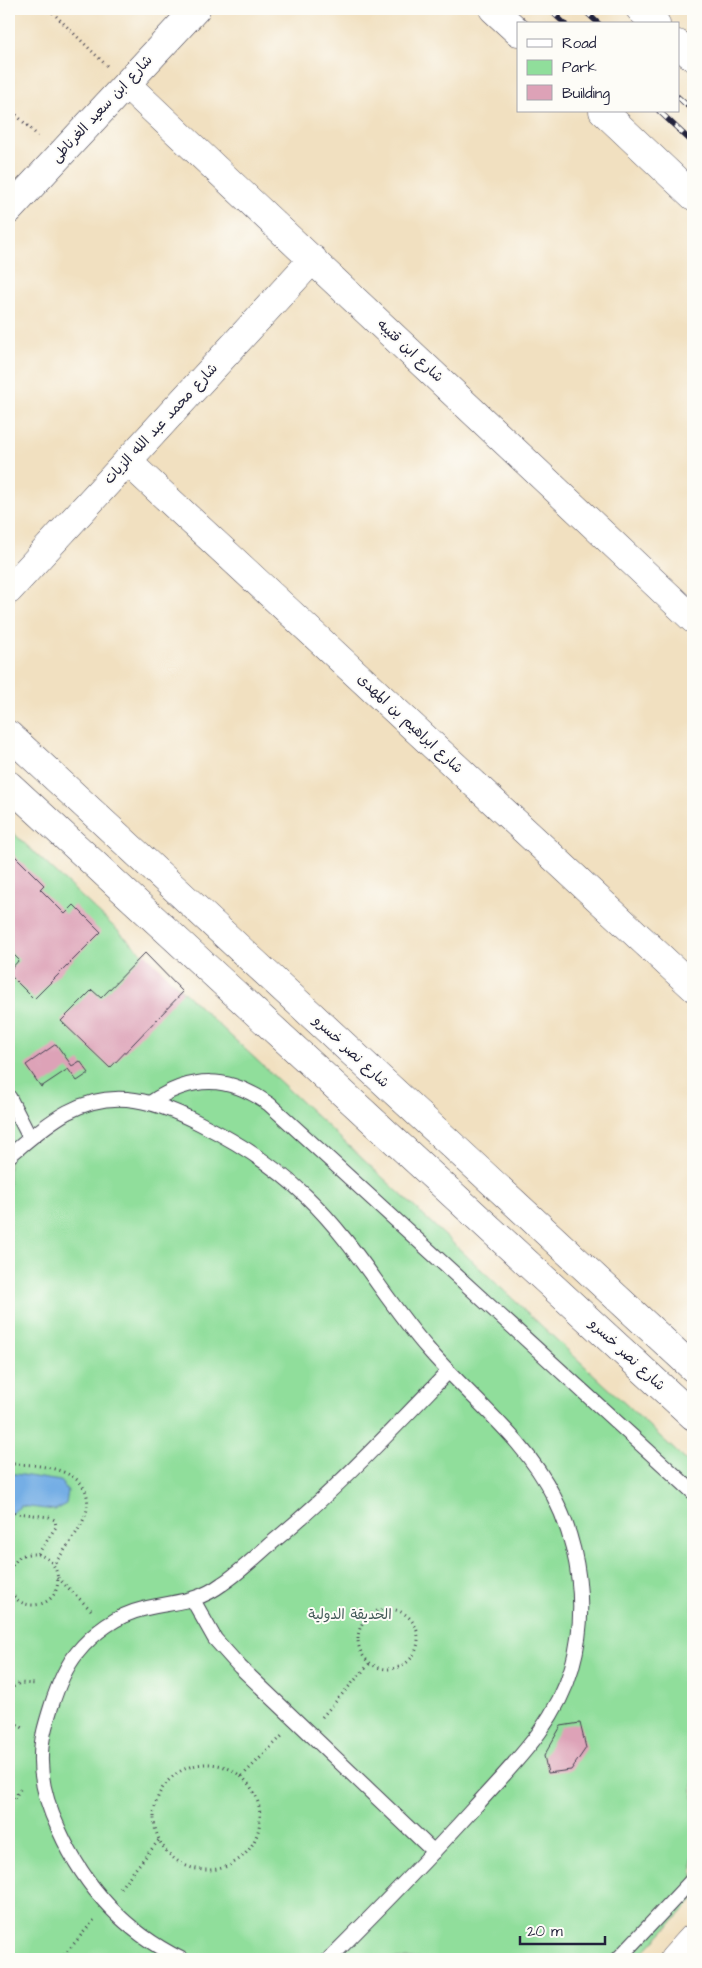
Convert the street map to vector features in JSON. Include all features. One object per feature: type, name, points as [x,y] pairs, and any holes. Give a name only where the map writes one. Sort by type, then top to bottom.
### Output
[{"type":"street","name":"شارع ابن سعيد الغرناطى","points":[[9,210],[196,9]]},
{"type":"street","points":[[493,9],[517,31]]},
{"type":"street","points":[[640,9],[654,22]]},
{"type":"street","name":"شارع ابن قتيبه","points":[[126,84],[693,619]]},
{"type":"street","points":[[604,112],[693,196]]},
{"type":"street","name":"شارع محمد عبد الله الزيات","points":[[9,590],[313,259]]},
{"type":"street","name":"شارع ابراهيم بن المهدى","points":[[127,461],[693,987]]},
{"type":"street","name":"شارع نصر خسرو","points":[[9,736],[693,1368]]},
{"type":"street","name":"شارع نصر خسرو","points":[[9,786],[693,1416]]},
{"type":"street","points":[[674,1959],[693,1938]]},
{"type":"lane","points":[[150,1103],[166,1092],[185,1084],[205,1082],[225,1083],[241,1087],[262,1099],[693,1492]]},
{"type":"lane","points":[[9,1097],[30,1138]]},
{"type":"lane","points":[[9,1156],[58,1116],[91,1102],[111,1098],[150,1103],[186,1116],[220,1134],[260,1159],[308,1198],[351,1248],[421,1340],[448,1372],[525,1451],[555,1498],[574,1553],[581,1610],[579,1638],[573,1666],[554,1710],[527,1749],[434,1852],[329,1959]]},
{"type":"lane","points":[[181,1959],[163,1950],[123,1922],[86,1881],[70,1855],[49,1808],[42,1770],[42,1740],[66,1669],[76,1654],[90,1639],[107,1626],[140,1609],[193,1600],[224,1583],[297,1522],[448,1372]]},
{"type":"lane","points":[[193,1600],[206,1625],[226,1652],[434,1852]]},
{"type":"lane","points":[[618,1959],[693,1879]]},
{"type":"path","points":[[49,9],[126,84]]},
{"type":"path","points":[[9,108],[59,156]]},
{"type":"path","points":[[9,1464],[30,1465],[60,1471],[78,1480],[84,1489],[87,1509],[84,1519],[54,1565]]},
{"type":"path","points":[[9,1512],[49,1517],[55,1520],[56,1527],[38,1554]]},
{"type":"path","points":[[9,1569],[20,1556],[28,1553],[38,1554],[47,1558],[54,1565],[58,1578],[107,1626]]},
{"type":"path","points":[[9,1589],[20,1602],[38,1605],[46,1602],[53,1596],[58,1578]]},
{"type":"path","points":[[384,1609],[396,1610],[406,1615],[414,1624],[418,1636],[418,1647],[412,1658],[404,1665],[392,1670],[381,1669],[370,1664],[362,1655],[358,1643],[359,1632],[364,1621],[373,1613],[384,1609]]},
{"type":"path","points":[[308,1732],[370,1664]]},
{"type":"path","points":[[9,1689],[28,1682],[57,1691]]},
{"type":"path","points":[[242,1776],[297,1722]]},
{"type":"path","points":[[205,1764],[218,1764],[242,1776],[253,1788],[259,1803],[261,1818],[258,1834],[251,1848],[240,1859],[226,1867],[211,1870],[195,1869],[181,1863],[168,1853],[159,1840],[155,1828],[154,1814],[156,1801],[169,1779],[192,1766],[205,1764]]},
{"type":"green space","name":"الحديقة الدولية","points":[[9,829],[693,1467],[693,1901],[637,1959],[9,1959]]},
{"type":"water","points":[[9,1473],[60,1481],[68,1491],[66,1504],[55,1510],[21,1506],[9,1515]]},
{"type":"building","points":[[9,850],[44,885],[40,889],[65,914],[74,905],[101,932],[34,999],[9,974],[9,971],[19,960],[9,950]]},
{"type":"building","points":[[145,953],[183,992],[110,1068],[61,1021],[92,990],[101,998]]},
{"type":"building","points":[[56,1044],[72,1066],[80,1061],[89,1073],[77,1081],[68,1069],[41,1087],[26,1065]]},
{"type":"building","points":[[580,1723],[586,1748],[571,1770],[548,1773],[544,1756],[561,1726]]},
{"type":"railway","points":[[549,9],[563,22]]},
{"type":"railway","points":[[583,9],[597,22]]},
{"type":"railway","points":[[680,99],[693,111]]},
{"type":"railway","points":[[660,112],[693,143]]}]
